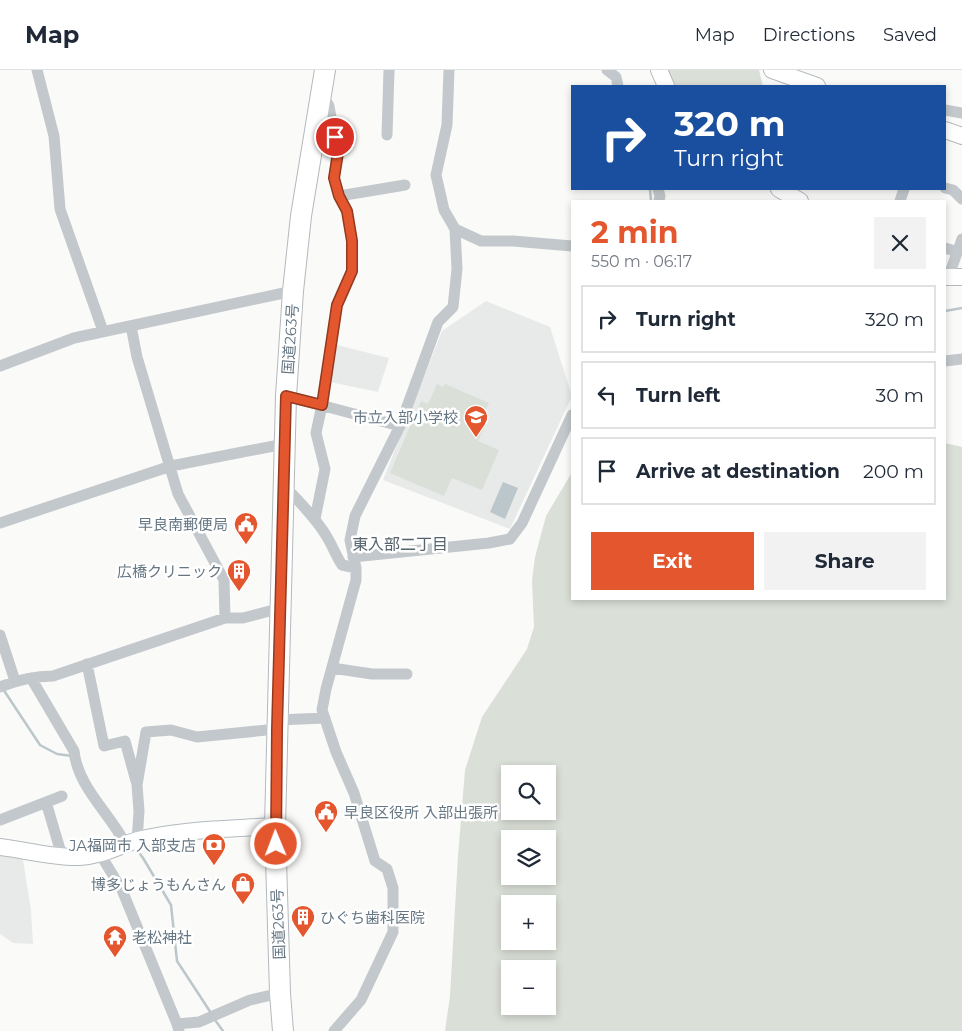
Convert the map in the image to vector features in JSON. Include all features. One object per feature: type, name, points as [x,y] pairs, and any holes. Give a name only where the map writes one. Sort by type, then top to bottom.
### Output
[{"type":"highway","name":"国道263号","points":[[283,1031],[280,993],[275,826],[286,396],[293,291],[301,216],[325,70]]},
{"type":"street","points":[[38,70],[54,136],[60,209],[103,331]]},
{"type":"street","points":[[387,135],[389,70]]},
{"type":"street","points":[[334,1031],[360,1000],[393,932],[393,888],[387,869],[374,861],[354,793],[336,752],[322,710],[356,580],[350,540],[355,516],[400,426],[438,322],[452,307],[457,269],[455,229],[444,210],[436,175],[447,126],[449,70]]},
{"type":"street","points":[[607,70],[616,77],[618,85]]},
{"type":"street","points":[[659,70],[666,85]]},
{"type":"street","points":[[772,70],[814,85]]},
{"type":"street","points":[[315,519],[325,469],[316,433],[337,305],[352,271],[352,241],[347,211],[339,196],[334,178],[338,153],[329,106],[325,99],[319,98]]},
{"type":"street","points":[[946,110],[962,113]]},
{"type":"street","points":[[946,130],[962,136]]},
{"type":"street","points":[[339,196],[405,185]]},
{"type":"street","points":[[946,188],[953,190],[962,199]]},
{"type":"street","points":[[781,190],[798,200]]},
{"type":"street","points":[[455,229],[481,241],[513,241],[571,246]]},
{"type":"street","points":[[952,277],[962,239]]},
{"type":"street","points":[[946,248],[958,252]]},
{"type":"street","points":[[0,366],[74,338],[293,291]]},
{"type":"street","points":[[131,326],[137,357],[178,494],[224,580],[225,618]]},
{"type":"street","points":[[946,361],[962,359]]},
{"type":"street","points":[[286,396],[400,426]]},
{"type":"street","points":[[283,493],[292,494],[315,519],[328,538],[334,554],[342,566],[510,539],[522,523],[571,417]]},
{"type":"street","points":[[0,523],[171,466],[284,444]]},
{"type":"street","points":[[0,636],[8,683],[37,676],[53,676],[225,618],[243,618],[281,608]]},
{"type":"street","points":[[87,664],[104,746],[125,741],[137,785],[139,811],[131,843]]},
{"type":"street","points":[[332,668],[372,674],[407,674]]},
{"type":"street","points":[[30,678],[74,755],[84,784],[121,834],[131,843]]},
{"type":"street","points":[[137,785],[146,732],[172,730],[197,737],[325,718]]},
{"type":"street","points":[[0,820],[62,796]]},
{"type":"street","points":[[46,802],[62,856]]},
{"type":"street","points":[[0,847],[80,857],[100,854],[131,843],[172,834],[275,826]]},
{"type":"street","points":[[100,854],[122,890],[178,1028],[199,1022],[250,1000],[280,993]]},
{"type":"shaded area","points":[[667,70],[759,70],[763,85],[674,85]]},
{"type":"shaded area","name":"市立入部小学校","points":[[486,301],[550,327],[571,398],[510,529],[383,480],[442,331]]},
{"type":"shaded area","points":[[337,345],[389,358],[378,392],[330,382]]},
{"type":"shaded area","points":[[437,384],[443,387],[445,384],[489,403],[480,421],[486,424],[478,441],[499,450],[482,490],[452,478],[444,496],[390,473],[421,401],[428,404]]},
{"type":"shaded area","points":[[946,443],[962,447],[962,1031],[445,1031],[450,996],[465,770],[482,717],[527,649],[534,627],[532,581],[535,557],[546,516],[571,474],[571,600],[946,600]]},
{"type":"shaded area","points":[[503,482],[518,488],[505,519],[490,512]]},
{"type":"shaded area","points":[[0,852],[22,854],[31,910],[33,944],[13,943],[0,934]]},
{"type":"waterway","points":[[650,190],[651,200]]},
{"type":"waterway","points":[[946,311],[962,308]]},
{"type":"waterway","points":[[3,689],[40,745],[57,754],[72,756]]},
{"type":"waterway","points":[[135,847],[171,905],[177,961],[211,1013]]},
{"type":"waterway","points":[[215,1020],[223,1031]]},
{"type":"place","name":"市立入部小学校","points":[[476,438]]},
{"type":"place","name":"早良南郵便局","points":[[246,545]]},
{"type":"place","name":"広橋クリニック","points":[[239,592]]},
{"type":"place","name":"早良区役所 入部出張所","points":[[326,833]]},
{"type":"place","name":"JA福岡市 入部支店","points":[[214,866]]},
{"type":"place","name":"博多じょうもんさん","points":[[243,905]]},
{"type":"place","name":"ひぐち歯科医院","points":[[303,938]]},
{"type":"place","name":"老松神社","points":[[115,958]]},
{"type":"district","name":"東入部二丁目","points":[[400,544]]},
{"type":"route","points":[[276,844],[277,729],[286,396],[322,405],[337,305],[352,271],[352,241],[347,211],[339,196],[334,178],[338,153],[335,137]]}]
